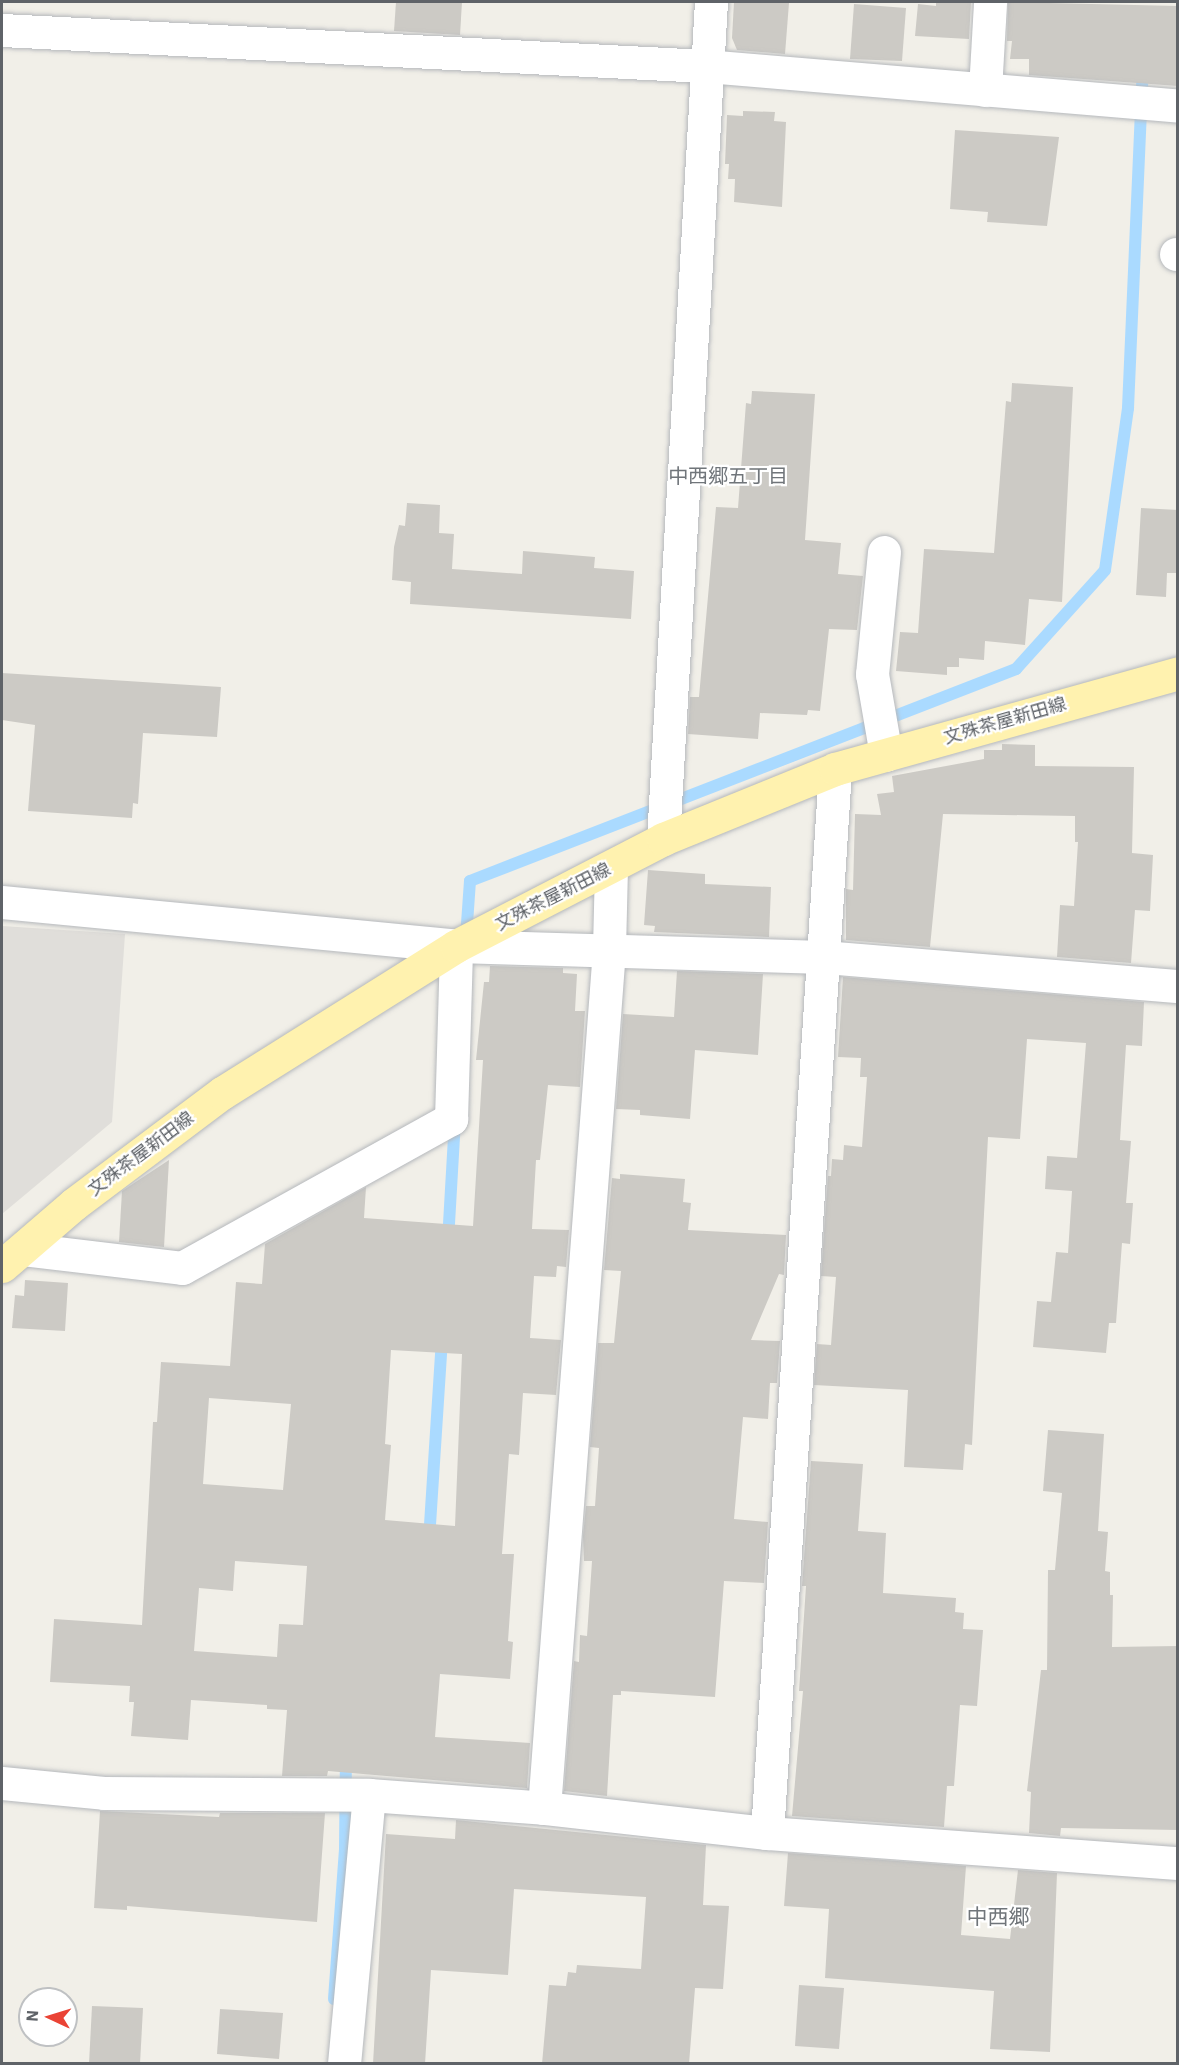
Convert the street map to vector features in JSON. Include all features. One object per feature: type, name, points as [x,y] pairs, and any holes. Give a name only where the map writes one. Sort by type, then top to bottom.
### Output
[{"type":"main road","name":"文殊茶屋新田線","points":[[12,1258],[74,1204],[222,1094],[456,946],[611,868],[663,839],[835,770],[1178,673]]},
{"type":"street","points":[[663,839],[711,2]]},
{"type":"street","points":[[986,90],[990,2]]},
{"type":"street","points":[[2,30],[706,66],[1178,106]]},
{"type":"street","points":[[884,552],[872,674],[886,755]]},
{"type":"street","points":[[766,1833],[835,770]]},
{"type":"street","points":[[544,1808],[609,949],[611,868]]},
{"type":"street","points":[[2,902],[456,946],[824,957],[1178,986]]},
{"type":"street","points":[[12,1258],[182,1268],[451,1119],[456,946]]},
{"type":"street","points":[[2,1784],[104,1793],[369,1795],[544,1808],[766,1833],[1178,1863]]},
{"type":"street","points":[[344,2064],[369,1795]]},
{"type":"shaded area","points":[[2,926],[125,934],[112,1122],[2,1214]]},
{"type":"building","points":[[396,2],[462,2],[460,35],[394,31]]},
{"type":"building","points":[[734,2],[789,3],[785,54],[737,50],[732,38]]},
{"type":"building","points":[[936,2],[971,2],[969,39],[915,36],[918,4],[936,6]]},
{"type":"building","points":[[1008,2],[1178,6],[1178,86],[1029,75],[1029,59],[1010,59],[1012,41],[1007,41]]},
{"type":"building","points":[[854,4],[906,8],[902,61],[850,59]]},
{"type":"building","points":[[743,111],[775,112],[774,121],[786,122],[782,207],[734,202],[735,179],[728,179],[729,164],[725,164],[727,115],[743,116]]},
{"type":"building","points":[[955,130],[1059,137],[1047,226],[987,222],[988,212],[950,209]]},
{"type":"building","points":[[1012,383],[1073,387],[1062,602],[1029,599],[1025,645],[985,641],[984,660],[959,658],[959,667],[947,667],[947,675],[896,671],[900,632],[918,633],[924,549],[994,553],[1006,401],[1011,402]]},
{"type":"building","points":[[752,391],[815,394],[805,540],[841,543],[838,574],[863,576],[857,630],[829,629],[820,711],[808,710],[807,715],[760,713],[758,739],[688,734],[690,697],[699,697],[716,507],[738,508],[746,403],[751,404]]},
{"type":"building","points":[[407,503],[440,505],[439,533],[454,534],[452,569],[522,574],[523,551],[595,557],[594,568],[634,571],[631,619],[410,604],[411,582],[392,580],[394,547],[399,525],[405,526]]},
{"type":"building","points":[[1141,508],[1178,510],[1178,573],[1167,573],[1166,597],[1136,595]]},
{"type":"building","points":[[2,673],[221,687],[217,737],[143,733],[138,804],[133,803],[132,818],[28,811],[35,725],[2,720]]},
{"type":"building","points":[[1002,744],[1035,745],[1035,766],[1134,767],[1132,853],[1153,855],[1150,911],[1135,910],[1131,963],[1057,957],[1060,905],[1074,906],[1078,842],[1075,842],[1075,816],[943,814],[930,947],[846,940],[846,889],[853,890],[855,814],[881,815],[877,794],[894,792],[892,776],[984,759],[984,750],[1002,750]]},
{"type":"building","points":[[648,870],[705,874],[705,884],[771,887],[769,937],[654,932],[655,926],[644,925]]},
{"type":"building","points":[[490,966],[563,968],[563,973],[577,974],[575,1011],[585,1011],[580,1087],[548,1085],[540,1160],[536,1160],[532,1229],[569,1230],[566,1267],[557,1266],[556,1277],[534,1276],[530,1338],[561,1340],[556,1395],[523,1393],[519,1455],[509,1454],[502,1554],[514,1554],[508,1641],[513,1642],[510,1679],[440,1674],[435,1737],[530,1743],[527,1788],[328,1771],[327,1776],[282,1776],[287,1710],[267,1709],[267,1705],[191,1700],[188,1740],[131,1736],[134,1702],[129,1702],[130,1686],[50,1682],[54,1619],[142,1625],[153,1422],[157,1422],[161,1362],[230,1366],[236,1282],[262,1284],[265,1244],[366,1187],[364,1218],[473,1226],[483,1060],[476,1060],[484,982],[489,982]],"holes":[[[391,1350],[462,1354],[455,1526],[385,1520],[391,1445],[385,1444]],[[209,1398],[291,1404],[283,1490],[203,1484]],[[235,1561],[307,1566],[303,1625],[279,1624],[277,1657],[194,1651],[199,1588],[233,1591]]]},
{"type":"building","points":[[677,971],[763,974],[758,1055],[695,1050],[690,1119],[640,1115],[640,1110],[616,1109],[623,1014],[674,1017]]},
{"type":"building","points":[[843,977],[1144,1002],[1142,1046],[1126,1045],[1120,1140],[1131,1141],[1126,1203],[1133,1203],[1130,1244],[1122,1243],[1116,1323],[1109,1323],[1106,1353],[1033,1347],[1037,1301],[1051,1302],[1056,1252],[1068,1253],[1072,1191],[1045,1189],[1047,1156],[1077,1158],[1086,1043],[1027,1039],[1020,1139],[988,1137],[972,1445],[965,1444],[963,1470],[904,1467],[908,1390],[814,1385],[817,1344],[831,1345],[836,1277],[821,1276],[828,1176],[831,1176],[832,1159],[843,1160],[844,1145],[862,1147],[867,1077],[860,1077],[861,1058],[838,1057]]},
{"type":"building","points":[[169,1160],[164,1247],[119,1242],[122,1191]]},
{"type":"building","points":[[620,1174],[685,1179],[683,1202],[691,1203],[688,1230],[786,1235],[784,1275],[779,1274],[751,1340],[780,1341],[777,1383],[770,1383],[768,1419],[743,1417],[734,1519],[768,1522],[764,1583],[724,1581],[715,1697],[621,1691],[621,1695],[613,1695],[607,1796],[564,1791],[574,1661],[579,1662],[580,1635],[587,1636],[592,1561],[584,1561],[583,1536],[586,1506],[595,1506],[599,1448],[590,1447],[598,1343],[614,1343],[621,1271],[604,1270],[612,1178],[620,1179]]},
{"type":"building","points":[[25,1280],[68,1283],[65,1331],[12,1328],[15,1295],[24,1296]]},
{"type":"building","points":[[1048,1430],[1104,1434],[1098,1531],[1108,1532],[1105,1571],[1110,1572],[1110,1595],[1113,1595],[1112,1647],[1178,1646],[1178,1830],[1061,1828],[1060,1836],[1029,1833],[1031,1792],[1027,1791],[1041,1670],[1047,1670],[1048,1570],[1055,1570],[1062,1493],[1043,1491]]},
{"type":"building","points":[[811,1461],[863,1464],[858,1531],[886,1533],[883,1593],[956,1598],[955,1612],[964,1613],[963,1629],[983,1630],[977,1706],[960,1705],[954,1786],[947,1786],[944,1827],[792,1816],[803,1691],[799,1691],[806,1586],[802,1586]]},
{"type":"building","points":[[100,1811],[219,1817],[220,1813],[325,1813],[317,1922],[127,1906],[127,1910],[94,1908]]},
{"type":"building","points":[[456,1820],[706,1845],[703,1905],[729,1906],[723,1989],[695,1988],[689,2064],[542,2064],[549,1985],[566,1986],[568,1972],[576,1973],[577,1965],[641,1969],[646,1897],[514,1889],[508,1975],[431,1970],[425,2064],[373,2064],[386,1834],[455,1839]]},
{"type":"building","points":[[788,1853],[966,1866],[961,1935],[1010,1939],[1018,1870],[1057,1873],[1050,2052],[990,2049],[994,1991],[825,1978],[829,1909],[784,1906]]},
{"type":"building","points":[[799,1985],[844,1988],[839,2049],[795,2046]]},
{"type":"building","points":[[92,2006],[143,2008],[140,2064],[89,2064]]},
{"type":"building","points":[[220,2009],[283,2013],[279,2059],[217,2054]]},
{"type":"waterway","points":[[466,938],[470,881],[1016,669],[1105,570],[1128,408],[1143,69]]},
{"type":"waterway","points":[[448,1241],[455,1120]]},
{"type":"waterway","points":[[429,1540],[442,1339]]},
{"type":"waterway","points":[[334,1999],[345,1848],[346,1756]]},
{"type":"district","name":"中西郷五丁目","points":[[728,475]]},
{"type":"district","name":"中西郷","points":[[998,1916]]}]
